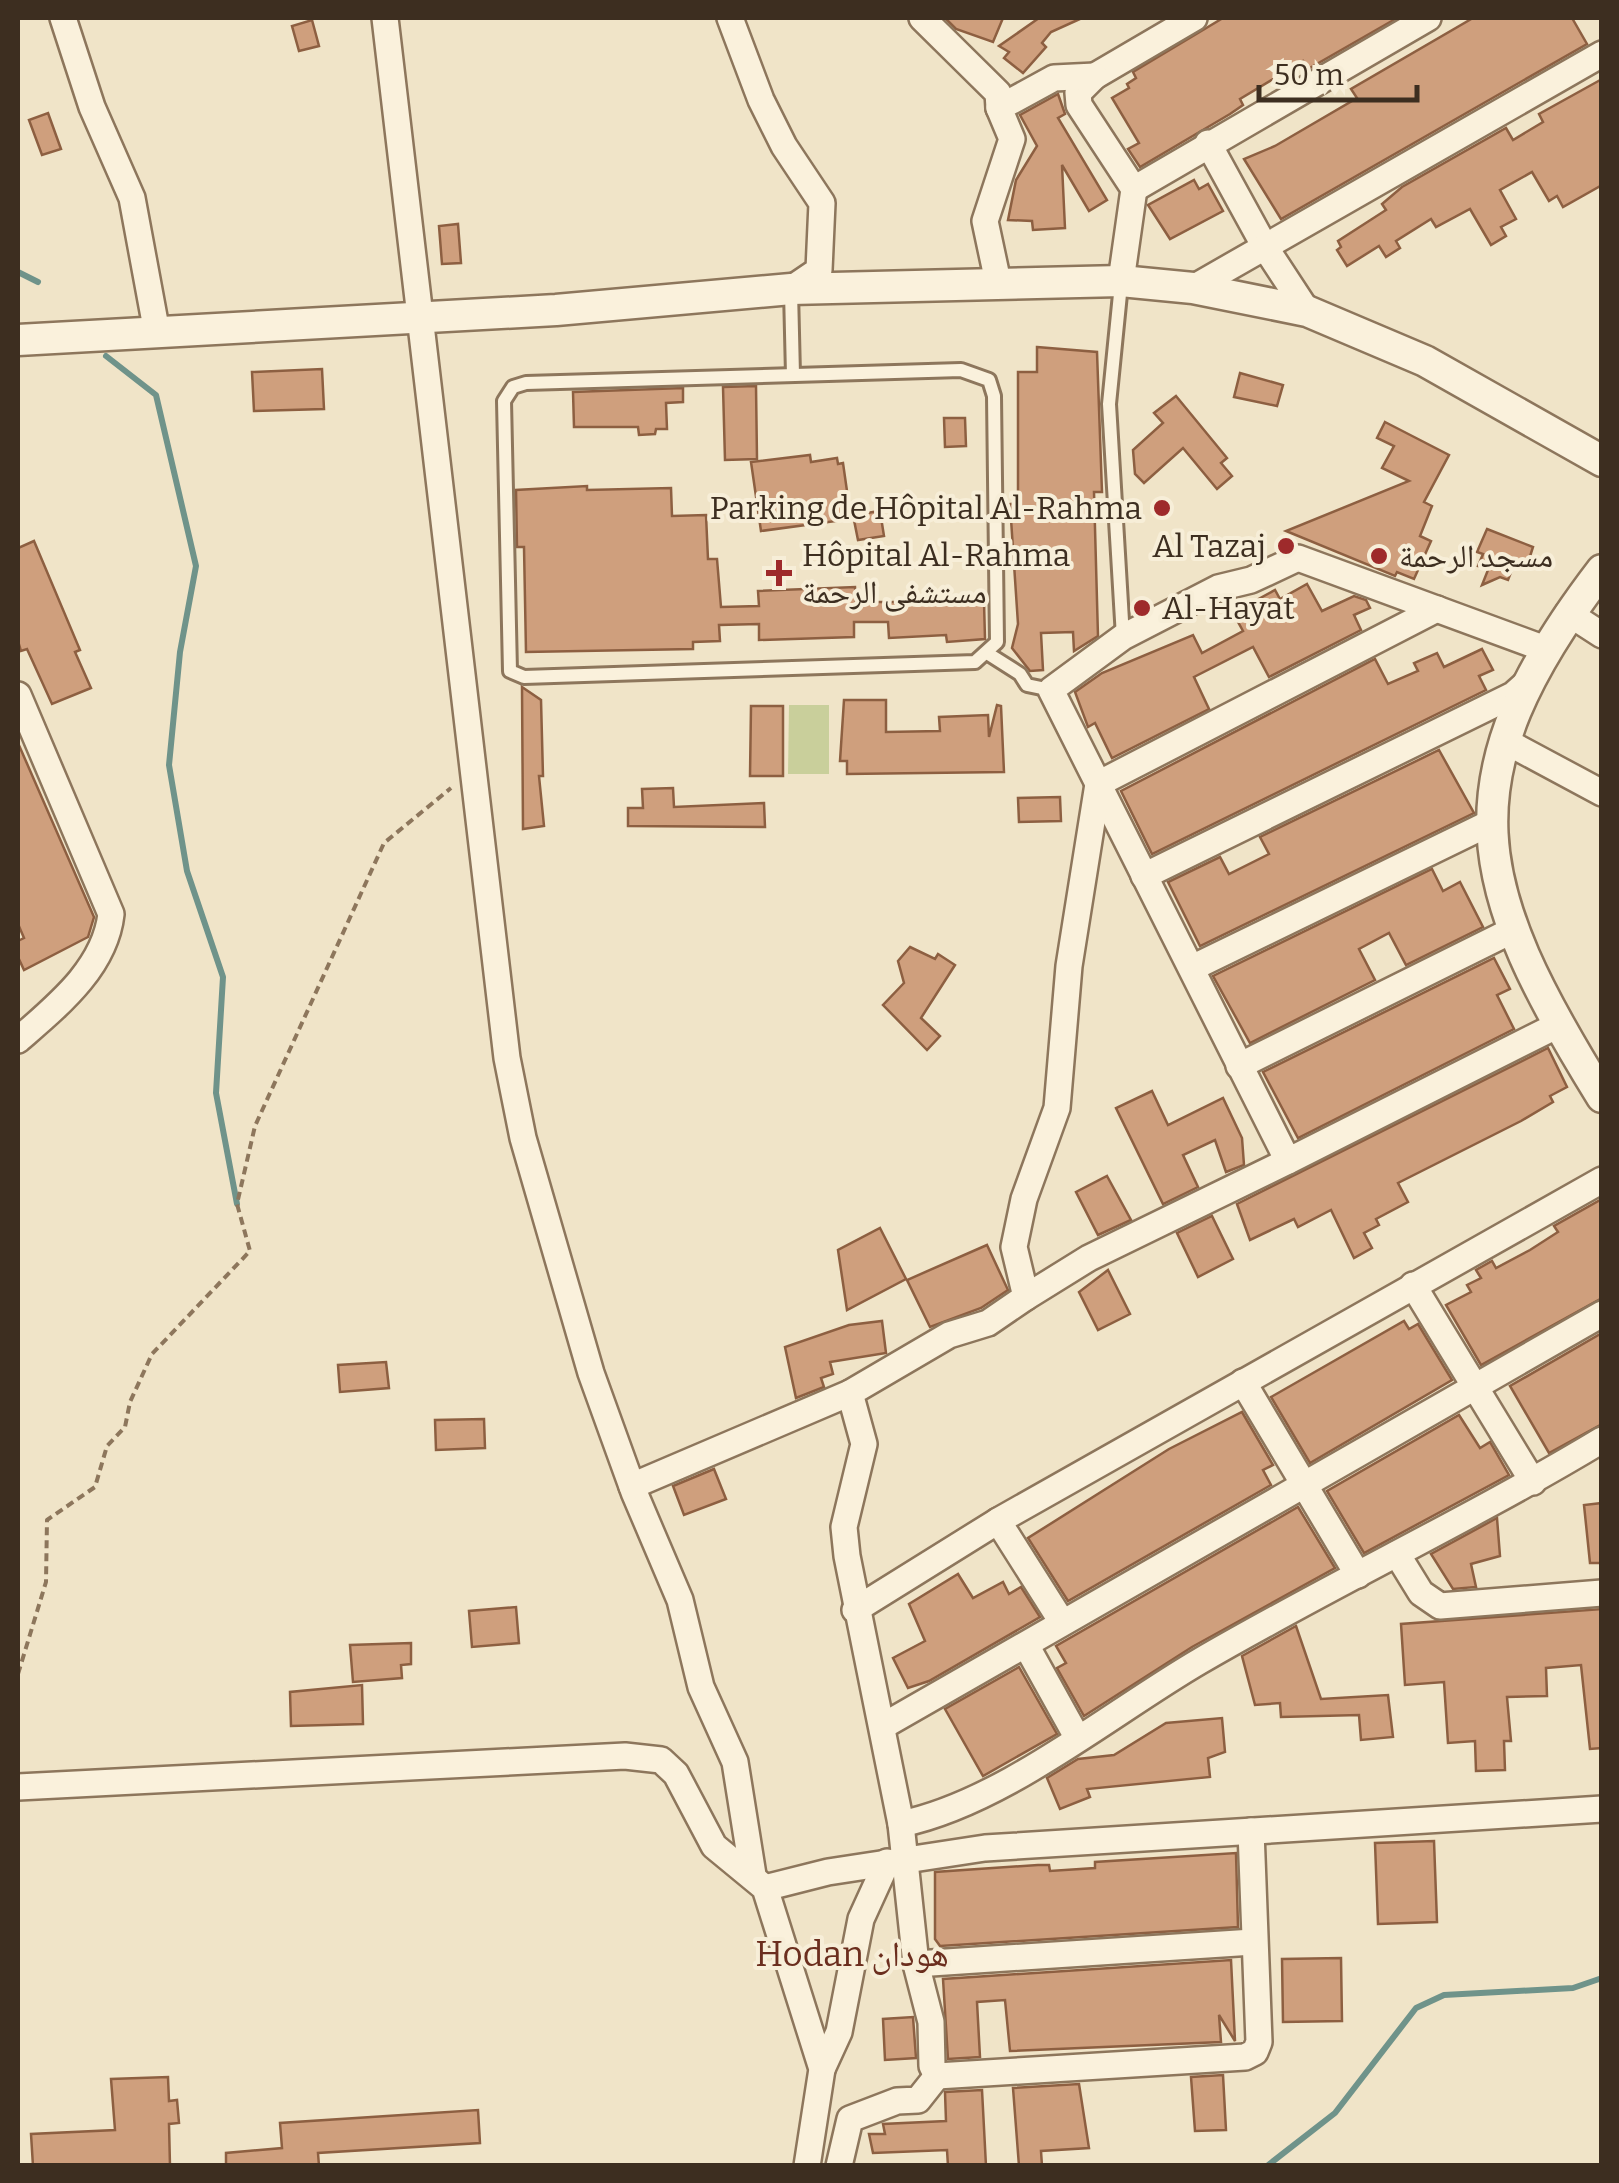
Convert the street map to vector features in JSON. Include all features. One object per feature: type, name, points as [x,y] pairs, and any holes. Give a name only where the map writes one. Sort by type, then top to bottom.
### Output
[{"type":"street","points":[[63,18],[92,107],[132,198],[157,333]]},
{"type":"street","points":[[386,18],[507,1058],[523,1138],[591,1373],[632,1486],[680,1600],[701,1687],[734,1762],[759,1882],[822,2069]]},
{"type":"street","points":[[730,18],[761,100],[784,146],[822,203],[819,270],[791,289]]},
{"type":"street","points":[[922,18],[998,93],[999,108],[1012,139],[985,221],[998,282]]},
{"type":"street","points":[[1121,281],[1134,189],[1080,105],[1078,93],[1094,76],[1194,18]]},
{"type":"street","points":[[1134,189],[1428,18]]},
{"type":"street","points":[[1192,288],[1602,54]]},
{"type":"street","points":[[999,108],[1054,78],[1094,76]]},
{"type":"street","points":[[1208,143],[1265,247],[1307,312]]},
{"type":"street","points":[[18,340],[422,319],[791,289],[1121,281],[1192,288],[1307,312],[1425,362],[1602,460]]},
{"type":"street","points":[[1288,1161],[1051,690],[1123,638],[1218,588],[1252,580],[1298,558],[1548,650]]},
{"type":"street","points":[[1602,570],[1568,613],[1532,678],[1505,740],[1492,788],[1490,823],[1491,846],[1511,931],[1556,1026],[1602,1098]]},
{"type":"street","points":[[1098,784],[1437,609]]},
{"type":"street","points":[[1568,613],[1602,635]]},
{"type":"street","points":[[1144,876],[1513,695],[1532,678]]},
{"type":"street","points":[[18,695],[111,914],[108,942],[71,992],[18,1037]]},
{"type":"street","points":[[1505,740],[1602,794]]},
{"type":"street","points":[[1026,1296],[1014,1247],[1024,1199],[1057,1108],[1070,966],[1098,784]]},
{"type":"street","points":[[1192,968],[1490,823]]},
{"type":"street","points":[[1239,1066],[1511,931]]},
{"type":"street","points":[[632,1486],[850,1393],[949,1334],[988,1324],[1089,1258],[1556,1026]]},
{"type":"street","points":[[855,1610],[998,1521],[1602,1180]]},
{"type":"street","points":[[1413,1285],[1533,1482]]},
{"type":"street","points":[[882,1726],[1602,1314]]},
{"type":"street","points":[[1243,1382],[1358,1576]]},
{"type":"street","points":[[850,1393],[864,1444],[844,1527],[855,1610],[900,1824],[896,1860],[931,2022],[932,2066],[937,2076]]},
{"type":"street","points":[[900,1824],[954,1808],[1201,1660],[1533,1482],[1602,1440]]},
{"type":"street","points":[[998,1521],[1062,1622]]},
{"type":"street","points":[[1397,1554],[1421,1593],[1440,1606],[1602,1593]]},
{"type":"street","points":[[1026,1645],[1077,1737]]},
{"type":"street","points":[[18,1787],[650,1757],[676,1774],[714,1846],[759,1882],[896,1860],[1061,1842],[1602,1809]]},
{"type":"street","points":[[838,2166],[850,2120],[897,2101],[918,2100],[937,2076],[1245,2057],[1254,2052],[1259,2042],[1251,1830]]},
{"type":"street","points":[[807,2166],[822,2069],[839,2032],[861,1920],[896,1860]]},
{"type":"street","points":[[916,1964],[1253,1942]]},
{"type":"lane","points":[[1121,281],[1109,404],[1123,638]]},
{"type":"lane","points":[[791,289],[794,375]]},
{"type":"lane","points":[[961,370],[989,380],[994,396],[997,642],[987,653],[975,662],[953,666],[524,677],[510,671],[504,401],[513,387],[526,382],[794,375],[961,370]]},
{"type":"lane","points":[[987,653],[1020,674],[1027,685],[1051,690]]},
{"type":"path","points":[[18,1674],[46,1582],[47,1520],[95,1487],[107,1446],[125,1427],[130,1402],[152,1354],[250,1251],[237,1204],[255,1126],[384,843],[475,768]]},
{"type":"green space","points":[[789,705],[829,705],[829,774],[788,774]]},
{"type":"building","points":[[945,18],[1003,18],[993,42],[956,29]]},
{"type":"building","points":[[1039,18],[1082,18],[1051,32],[1042,43],[1046,47],[1023,73],[1004,58],[1009,52],[999,46]]},
{"type":"building","points":[[1223,18],[1397,18],[1308,69],[1303,61],[1240,99],[1243,105],[1230,114],[1140,167],[1128,149],[1139,143],[1112,98],[1129,88],[1127,84],[1136,78],[1133,72]]},
{"type":"building","points":[[1473,18],[1572,18],[1587,44],[1281,219],[1244,159],[1275,146],[1357,98],[1351,89]]},
{"type":"building","points":[[312,20],[319,46],[299,51],[292,26]]},
{"type":"building","points":[[1602,79],[1602,185],[1563,207],[1557,196],[1549,201],[1532,172],[1500,190],[1516,219],[1501,227],[1506,236],[1491,245],[1470,209],[1436,227],[1431,219],[1396,241],[1400,248],[1386,257],[1379,246],[1347,266],[1337,250],[1341,247],[1338,241],[1386,210],[1382,204],[1402,187],[1506,128],[1513,140],[1543,122],[1539,114]]},
{"type":"building","points":[[1058,94],[1065,114],[1058,118],[1107,200],[1089,211],[1062,165],[1065,228],[1033,230],[1032,221],[1008,220],[1016,180],[1037,146],[1020,115]]},
{"type":"building","points":[[48,113],[61,149],[42,155],[29,120]]},
{"type":"building","points":[[1194,180],[1199,189],[1208,184],[1223,211],[1170,239],[1148,205]]},
{"type":"building","points":[[458,224],[461,263],[442,264],[439,226]]},
{"type":"building","points":[[1037,347],[1097,352],[1102,492],[1094,492],[1098,636],[1074,651],[1073,632],[1041,633],[1043,670],[1030,671],[1012,648],[1018,624],[1010,504],[1018,503],[1018,372],[1037,372]]},
{"type":"building","points":[[322,369],[324,409],[254,411],[252,372]]},
{"type":"building","points":[[1240,373],[1283,385],[1277,406],[1234,397]]},
{"type":"building","points":[[756,386],[757,459],[725,460],[723,387]]},
{"type":"building","points":[[683,388],[683,402],[666,403],[667,429],[656,429],[655,434],[639,435],[638,427],[574,427],[573,392]]},
{"type":"building","points":[[1176,396],[1227,458],[1221,463],[1232,476],[1217,489],[1183,448],[1144,483],[1135,474],[1133,450],[1163,423],[1154,413]]},
{"type":"building","points":[[944,418],[965,418],[966,446],[945,447]]},
{"type":"building","points":[[1385,422],[1449,455],[1424,502],[1432,506],[1420,536],[1431,541],[1414,579],[1397,572],[1395,576],[1286,531],[1409,481],[1382,468],[1394,446],[1377,438]]},
{"type":"building","points":[[810,455],[811,462],[837,458],[838,464],[843,463],[851,519],[761,531],[751,462]]},
{"type":"building","points":[[587,486],[587,490],[671,488],[672,516],[706,515],[708,559],[717,559],[721,607],[759,606],[758,591],[855,587],[856,602],[984,602],[985,639],[947,642],[946,635],[889,638],[888,622],[854,622],[854,637],[759,640],[759,624],[719,625],[720,641],[693,642],[693,649],[526,652],[524,547],[517,547],[516,490]]},
{"type":"building","points":[[880,511],[884,536],[858,540],[853,515]]},
{"type":"building","points":[[1487,529],[1533,547],[1527,566],[1515,562],[1508,580],[1500,577],[1482,585],[1488,570],[1478,566],[1483,554],[1477,552]]},
{"type":"building","points":[[34,541],[80,650],[75,652],[91,688],[52,704],[27,649],[21,651],[18,641],[18,548]]},
{"type":"building","points":[[1307,584],[1322,611],[1354,596],[1366,600],[1370,608],[1354,615],[1361,630],[1269,677],[1253,647],[1194,677],[1209,709],[1112,758],[1095,723],[1088,727],[1075,692],[1102,673],[1193,635],[1202,653],[1243,631],[1233,613],[1275,590],[1280,599]]},
{"type":"building","points":[[1482,649],[1493,670],[1479,676],[1486,690],[1152,854],[1121,791],[1375,659],[1388,684],[1418,671],[1414,663],[1437,653],[1444,667]]},
{"type":"building","points":[[522,687],[541,700],[543,776],[539,776],[544,826],[523,829]]},
{"type":"building","points":[[844,700],[886,700],[886,732],[940,731],[939,717],[988,715],[989,737],[997,705],[1001,706],[1004,772],[847,774],[847,761],[840,761]]},
{"type":"building","points":[[751,706],[783,706],[783,776],[750,776]]},
{"type":"building","points":[[18,743],[94,917],[88,937],[24,970],[18,957],[18,941],[24,938],[18,924]]},
{"type":"building","points":[[1439,750],[1474,813],[1200,946],[1168,882],[1220,857],[1229,874],[1269,854],[1260,837]]},
{"type":"building","points":[[673,788],[674,807],[764,803],[765,827],[628,826],[628,808],[643,808],[642,789]]},
{"type":"building","points":[[1060,797],[1061,821],[1019,822],[1018,798]]},
{"type":"building","points":[[1432,869],[1443,891],[1460,882],[1483,927],[1406,965],[1389,933],[1359,949],[1375,980],[1250,1043],[1213,976]]},
{"type":"building","points":[[910,947],[935,959],[938,954],[955,965],[921,1018],[940,1036],[927,1050],[883,1005],[904,983],[898,961]]},
{"type":"building","points":[[1494,958],[1510,989],[1497,995],[1514,1029],[1298,1138],[1263,1072]]},
{"type":"building","points":[[1548,1048],[1567,1087],[1550,1096],[1553,1102],[1521,1121],[1398,1183],[1408,1202],[1376,1219],[1379,1225],[1364,1233],[1372,1248],[1354,1258],[1331,1210],[1298,1227],[1294,1219],[1250,1240],[1237,1204]]},
{"type":"building","points":[[1152,1091],[1168,1125],[1223,1098],[1242,1138],[1244,1165],[1226,1172],[1215,1140],[1183,1155],[1198,1187],[1163,1204],[1116,1108]]},
{"type":"building","points":[[1107,1176],[1131,1220],[1098,1235],[1076,1192]]},
{"type":"building","points":[[1602,1199],[1602,1298],[1481,1365],[1446,1305],[1471,1292],[1467,1285],[1481,1278],[1476,1270],[1492,1261],[1496,1268],[1530,1250],[1558,1232],[1554,1226]]},
{"type":"building","points":[[1212,1216],[1233,1259],[1198,1277],[1177,1233]]},
{"type":"building","points":[[880,1228],[906,1279],[847,1310],[838,1250]]},
{"type":"building","points":[[987,1245],[1008,1290],[981,1308],[930,1327],[907,1280]]},
{"type":"building","points":[[1108,1270],[1130,1314],[1098,1330],[1079,1292]]},
{"type":"building","points":[[882,1321],[886,1353],[830,1362],[833,1374],[821,1378],[824,1387],[796,1398],[785,1347],[849,1325]]},
{"type":"building","points":[[1404,1321],[1409,1329],[1418,1324],[1452,1380],[1310,1463],[1271,1397]]},
{"type":"building","points":[[1602,1333],[1602,1424],[1549,1453],[1510,1386]]},
{"type":"building","points":[[386,1362],[389,1388],[340,1392],[338,1365]]},
{"type":"building","points":[[1242,1412],[1273,1465],[1263,1470],[1271,1485],[1068,1601],[1028,1538],[1169,1449]]},
{"type":"building","points":[[1459,1415],[1480,1448],[1490,1442],[1509,1475],[1364,1553],[1327,1491]]},
{"type":"building","points":[[484,1419],[485,1448],[436,1450],[435,1420]]},
{"type":"building","points":[[714,1469],[726,1499],[684,1515],[673,1486]]},
{"type":"building","points":[[1602,1503],[1602,1563],[1590,1563],[1584,1505]]},
{"type":"building","points":[[1298,1507],[1335,1568],[1192,1647],[1084,1716],[1057,1668],[1066,1663],[1056,1646]]},
{"type":"building","points":[[1497,1518],[1500,1556],[1471,1564],[1476,1587],[1453,1589],[1431,1554]]},
{"type":"building","points":[[958,1574],[973,1598],[1003,1582],[1009,1594],[1021,1587],[1040,1617],[929,1681],[908,1688],[893,1658],[925,1641],[909,1604]]},
{"type":"building","points":[[516,1607],[519,1643],[472,1647],[469,1611]]},
{"type":"building","points":[[1602,1609],[1602,1748],[1590,1749],[1581,1665],[1546,1668],[1547,1696],[1507,1697],[1511,1741],[1504,1741],[1505,1770],[1476,1771],[1475,1741],[1448,1743],[1444,1682],[1405,1685],[1401,1624]]},
{"type":"building","points":[[1296,1626],[1321,1699],[1388,1695],[1393,1737],[1361,1740],[1359,1715],[1281,1717],[1280,1703],[1255,1705],[1242,1656]]},
{"type":"building","points":[[411,1643],[411,1664],[401,1665],[402,1678],[353,1682],[350,1645]]},
{"type":"building","points":[[1019,1667],[1057,1734],[983,1776],[945,1709]]},
{"type":"building","points":[[362,1685],[363,1724],[291,1726],[290,1692]]},
{"type":"building","points":[[1222,1718],[1225,1752],[1208,1758],[1210,1777],[1087,1789],[1090,1797],[1060,1809],[1047,1778],[1078,1759],[1114,1755],[1166,1723]]},
{"type":"building","points":[[1434,1841],[1437,1922],[1378,1924],[1375,1843]]},
{"type":"building","points":[[1236,1853],[1238,1927],[940,1946],[935,1939],[935,1872],[1038,1865],[1049,1865],[1050,1871],[1095,1868],[1095,1862]]},
{"type":"building","points":[[1341,1958],[1342,2021],[1283,2022],[1282,1959]]},
{"type":"building","points":[[1231,1960],[1235,2041],[1219,2015],[1221,2042],[1010,2051],[1005,2000],[977,2002],[980,2057],[948,2059],[943,1979]]},
{"type":"building","points":[[913,2017],[916,2058],[885,2060],[883,2019]]},
{"type":"building","points":[[1223,2075],[1226,2130],[1195,2131],[1191,2077]]},
{"type":"building","points":[[168,2077],[169,2101],[177,2100],[179,2123],[169,2124],[170,2166],[33,2166],[31,2134],[115,2130],[111,2079]]},
{"type":"building","points":[[1079,2084],[1089,2148],[1041,2151],[1042,2166],[1019,2166],[1013,2088]]},
{"type":"building","points":[[982,2090],[986,2166],[948,2166],[947,2150],[873,2153],[869,2134],[885,2134],[883,2124],[946,2121],[945,2092]]},
{"type":"building","points":[[478,2110],[480,2143],[318,2153],[319,2166],[226,2166],[226,2153],[282,2148],[280,2123]]},
{"type":"waterway","points":[[18,272],[38,282]]},
{"type":"waterway","points":[[106,356],[156,395],[196,566],[180,652],[169,765],[187,871],[223,977],[216,1093],[237,1204]]},
{"type":"waterway","points":[[1267,2166],[1335,2113],[1416,2008],[1444,1995],[1573,1988],[1602,1978]]},
{"type":"place","name":"Parking de Hôpital Al-Rahma","points":[[1162,508]]},
{"type":"place","name":"Al Tazaj","points":[[1286,546]]},
{"type":"place","name":"مسجد الرحمة","points":[[1379,556]]},
{"type":"place","name":"Hôpital Al-Rahma مستشفى الرحمة","points":[[779,573]]},
{"type":"place","name":"Al-Hayat","points":[[1142,608]]},
{"type":"district","name":"Hodan هودان","points":[[852,1954]]}]
